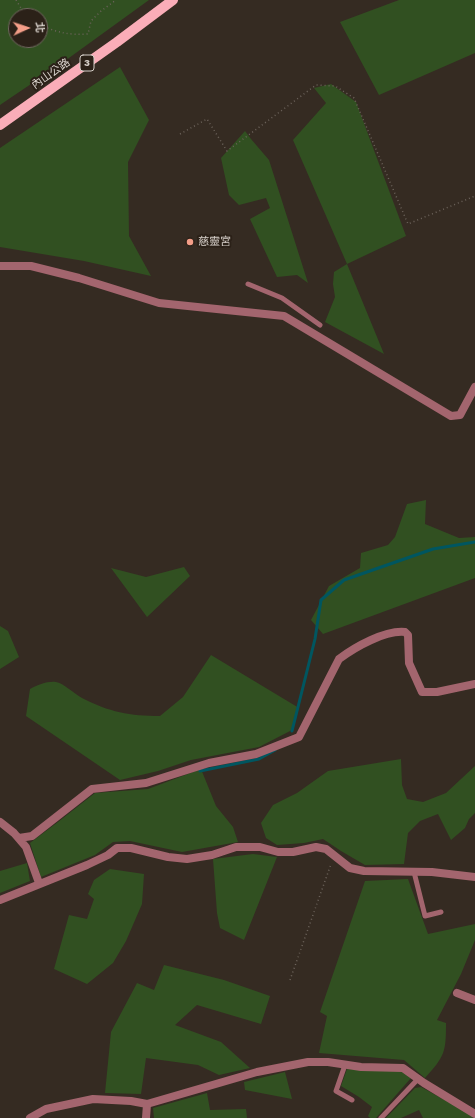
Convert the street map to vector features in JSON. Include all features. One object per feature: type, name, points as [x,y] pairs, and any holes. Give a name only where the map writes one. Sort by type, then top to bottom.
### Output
[{"type":"main road","name":"內山公路","points":[[0,125],[117,42],[173,0]]},
{"type":"street","points":[[0,266],[31,266],[79,278],[158,303],[284,316],[451,416],[460,414],[475,387]]},
{"type":"street","points":[[19,838],[32,836],[92,789],[146,783],[209,762],[256,754],[299,737],[339,659],[350,651],[382,636],[397,631],[405,632],[408,635],[409,663],[422,692],[437,692],[475,684]]},
{"type":"street","points":[[0,822],[19,838],[26,847],[39,883]]},
{"type":"street","points":[[0,900],[39,883],[87,865],[108,855],[117,848],[131,848],[168,857],[187,859],[212,855],[236,847],[260,847],[278,852],[293,852],[316,847],[326,849],[350,868],[364,871],[432,872],[475,877]]},
{"type":"street","points":[[457,993],[475,1000]]},
{"type":"street","points":[[30,1118],[46,1109],[93,1099],[131,1101],[147,1104],[256,1072],[308,1062],[328,1062],[345,1065],[403,1068],[475,1114]]},
{"type":"street","points":[[146,1118],[147,1104]]},
{"type":"lane","points":[[248,284],[282,298],[320,325]]},
{"type":"lane","points":[[414,872],[425,916],[441,912]]},
{"type":"lane","points":[[345,1065],[336,1091],[352,1100]]},
{"type":"lane","points":[[380,1118],[418,1079]]},
{"type":"path","points":[[48,28],[69,35],[88,34],[91,21],[101,11],[116,0]]},
{"type":"path","points":[[180,134],[207,119],[227,151],[316,85],[335,86],[354,98],[408,224],[475,196]]},
{"type":"path","points":[[290,980],[334,855]]},
{"type":"green space","points":[[0,0],[149,0],[62,63],[0,105]]},
{"type":"green space","points":[[399,0],[475,0],[475,53],[379,95],[340,22]]},
{"type":"green space","points":[[120,67],[149,120],[128,162],[129,236],[151,276],[84,261],[0,247],[0,148]]},
{"type":"green space","points":[[331,84],[356,102],[406,236],[347,264],[293,140],[326,103],[314,88]]},
{"type":"green space","points":[[245,131],[269,160],[308,283],[297,275],[277,277],[250,219],[270,208],[266,198],[239,205],[229,195],[221,158]]},
{"type":"green space","points":[[347,264],[384,354],[325,322],[335,297],[333,284],[334,272]]},
{"type":"green space","points":[[426,500],[425,524],[459,538],[475,537],[475,578],[323,634],[311,620],[329,586],[360,568],[361,553],[388,545],[395,537],[407,504]]},
{"type":"green space","points":[[184,567],[190,576],[147,617],[111,568],[146,577]]},
{"type":"green space","points":[[0,626],[8,631],[19,657],[0,669]]},
{"type":"green space","points":[[211,655],[299,708],[292,730],[259,747],[191,760],[158,771],[120,780],[26,716],[30,689],[49,682],[56,682],[65,686],[82,698],[101,707],[129,714],[160,716],[183,697]]},
{"type":"green space","points":[[401,759],[402,785],[407,799],[423,802],[446,793],[475,766],[475,813],[469,819],[465,828],[451,840],[438,814],[420,821],[408,833],[404,864],[365,865],[323,839],[304,843],[277,845],[266,838],[261,823],[273,805],[297,793],[328,771]]},
{"type":"green space","points":[[201,769],[216,806],[233,827],[238,842],[182,852],[130,841],[113,842],[95,855],[41,877],[30,843],[95,793],[148,789]]},
{"type":"green space","points":[[253,854],[277,857],[244,940],[220,928],[217,913],[213,859]]},
{"type":"green space","points":[[27,863],[30,881],[0,893],[0,871]]},
{"type":"green space","points":[[110,869],[144,874],[142,904],[126,941],[113,963],[87,984],[54,969],[69,915],[87,919],[94,899],[88,894],[94,880]]},
{"type":"green space","points":[[408,879],[428,934],[475,924],[475,940],[461,974],[437,1020],[446,1023],[445,1047],[437,1064],[425,1078],[404,1060],[319,1053],[327,1016],[320,1012],[365,881]]},
{"type":"green space","points":[[164,965],[224,980],[270,996],[261,1024],[197,1005],[175,1025],[221,1042],[250,1068],[219,1075],[198,1065],[146,1058],[141,1094],[105,1093],[111,1032],[137,983],[154,990]]},
{"type":"green space","points":[[347,1069],[402,1070],[411,1078],[376,1118],[370,1118],[368,1116],[372,1107],[341,1086]]},
{"type":"green space","points":[[285,1072],[292,1099],[245,1090],[244,1082]]},
{"type":"green space","points":[[421,1087],[474,1116],[472,1118],[423,1118],[419,1110],[401,1118],[386,1118],[415,1088]]},
{"type":"green space","points":[[207,1093],[210,1110],[246,1109],[247,1118],[154,1118],[153,1108]]},
{"type":"waterway","points":[[292,731],[315,639],[321,600],[344,580],[433,549],[475,542]]},
{"type":"waterway","points":[[200,771],[259,759],[275,750]]},
{"type":"place","name":"慈靈宮","points":[[190,242]]}]
